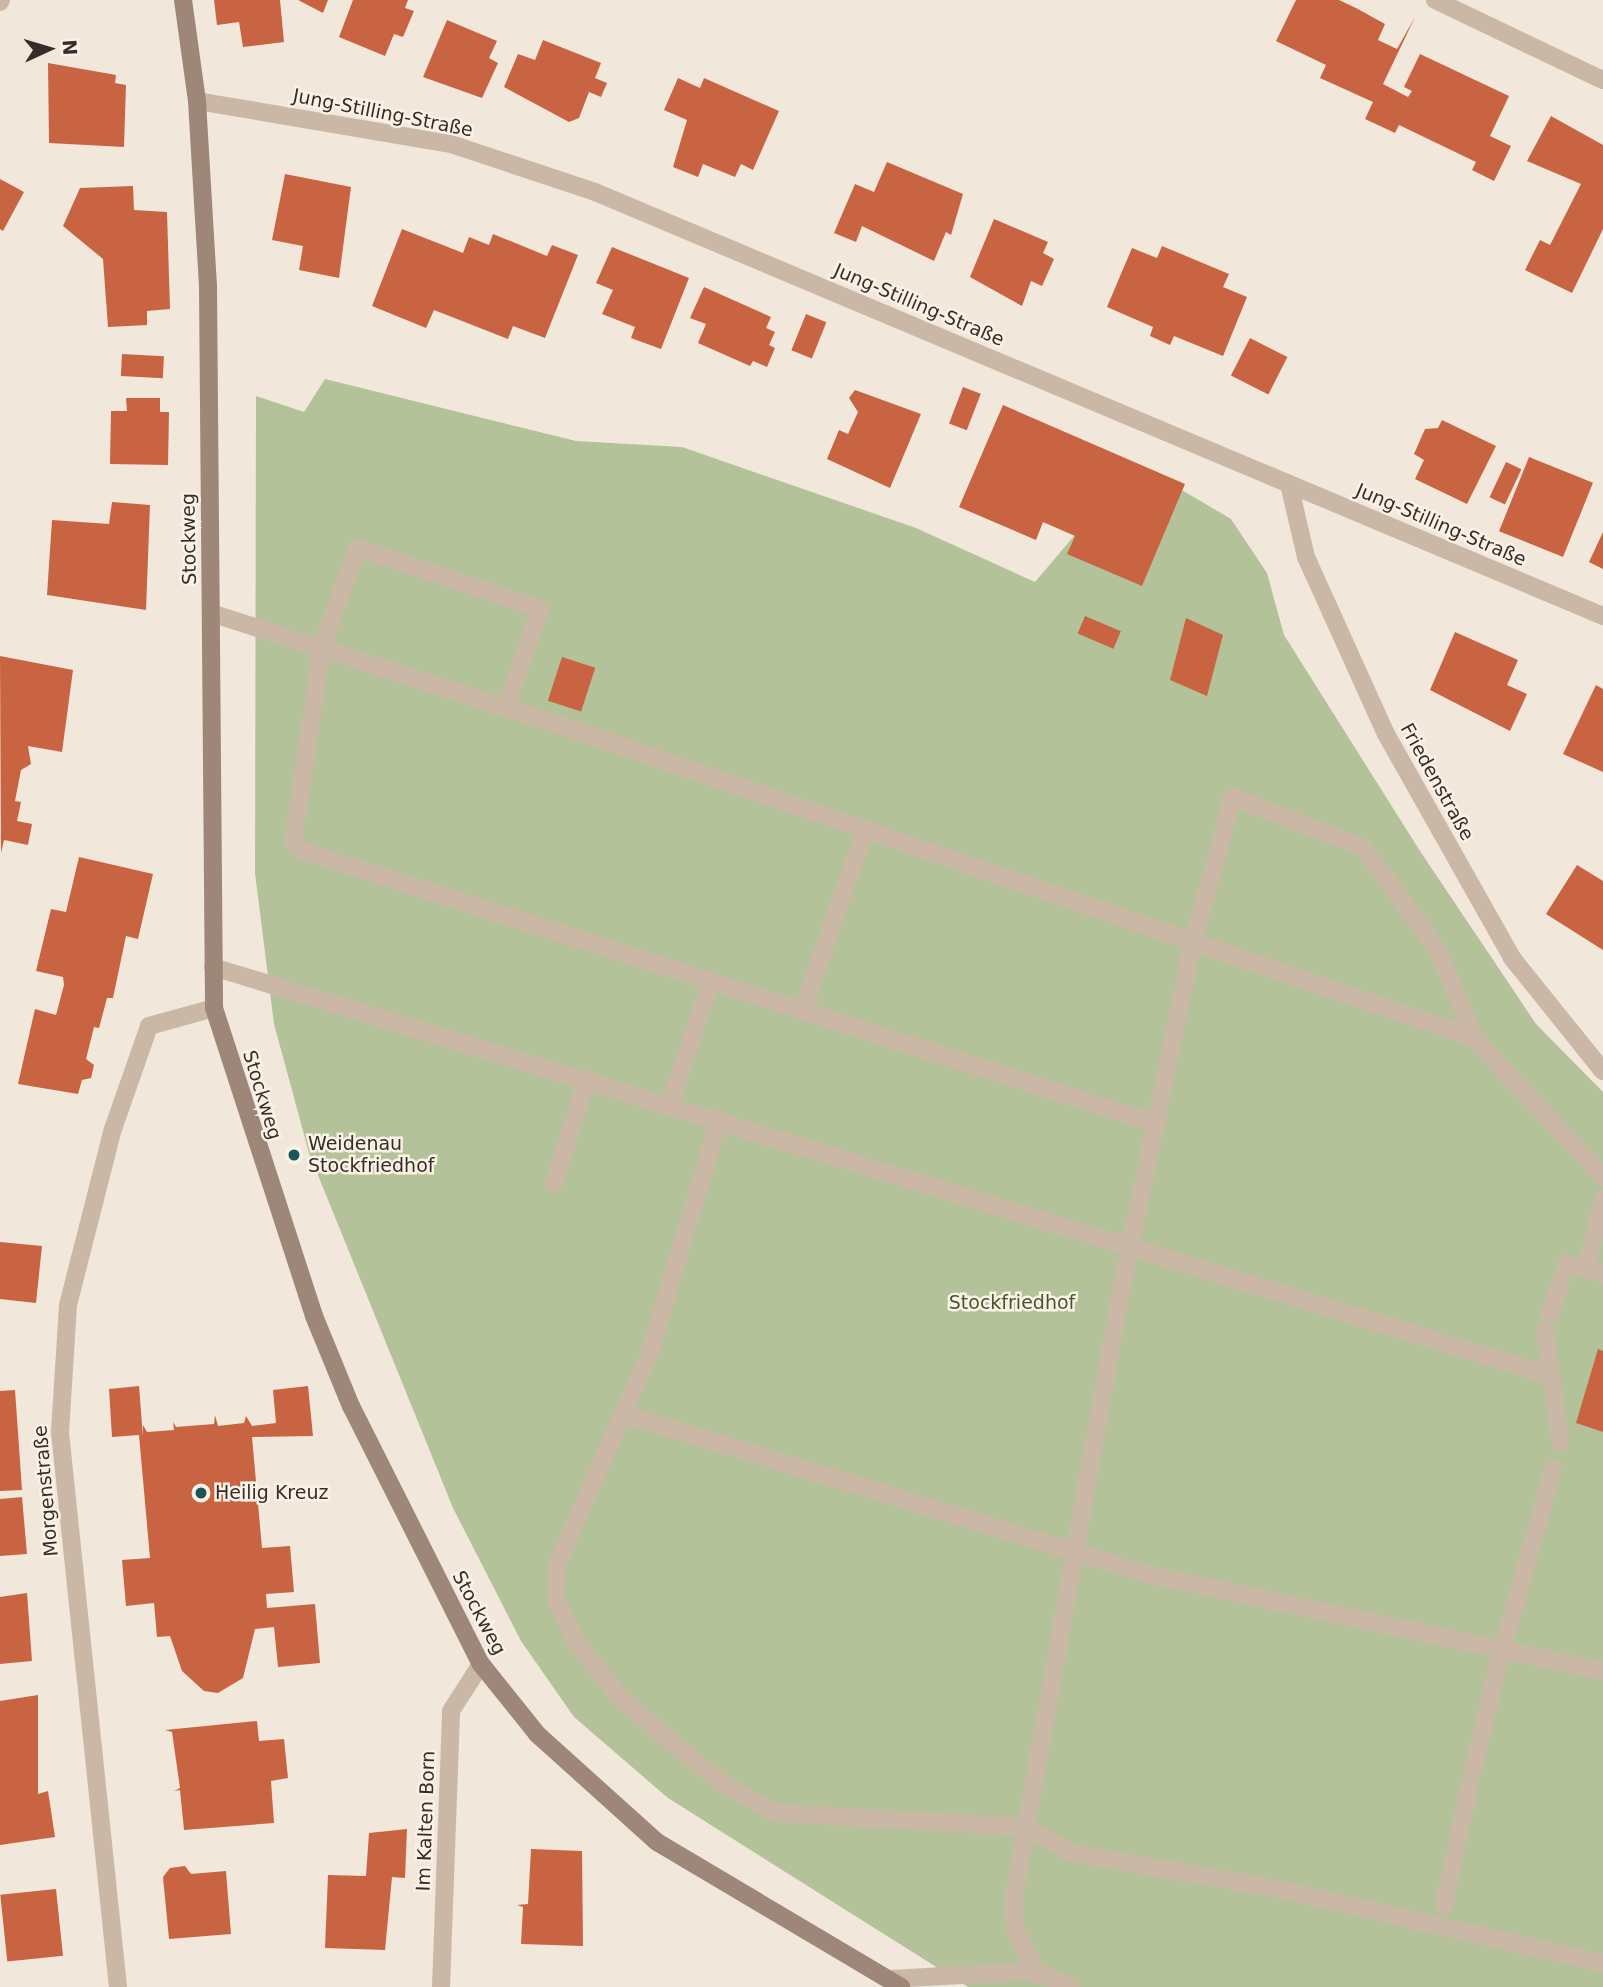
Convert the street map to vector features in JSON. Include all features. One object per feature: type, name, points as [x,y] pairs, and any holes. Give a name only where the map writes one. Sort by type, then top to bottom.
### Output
[{"type":"street","name":"Stockweg","points":[[183,0],[197,101],[208,286],[214,1008],[314,1316],[351,1406],[481,1664],[537,1734],[657,1842],[896,1983]]},
{"type":"street","points":[[1435,0],[1603,80]]},
{"type":"street","name":"Jung-Stilling-Straße","points":[[197,101],[451,144],[596,192],[1603,616]]},
{"type":"street","name":"Friedenstraße","points":[[1289,484],[1306,556],[1386,734],[1512,958],[1603,1071]]},
{"type":"street","points":[[506,707],[540,609],[357,548],[322,647],[293,840],[300,850],[1157,1125]]},
{"type":"street","points":[[211,613],[506,707],[1474,1038]]},
{"type":"street","points":[[1049,1987],[1016,1932],[1013,1902],[1072,1551],[1193,943],[1232,797],[1364,848],[1439,952],[1474,1038],[1603,1177]]},
{"type":"street","points":[[803,1012],[865,830]]},
{"type":"street","points":[[213,967],[587,1078],[1548,1375]]},
{"type":"street","points":[[670,1104],[710,983]]},
{"type":"street","name":"Morgenstraße","points":[[117,1987],[60,1432],[68,1305],[113,1129],[149,1026],[214,1008]]},
{"type":"street","points":[[554,1184],[587,1078]]},
{"type":"street","points":[[719,1119],[650,1352],[557,1565],[556,1599],[575,1640],[621,1699],[720,1782],[775,1813],[1025,1827],[1072,1853],[1283,1890],[1603,1963]]},
{"type":"street","points":[[1550,1314],[1564,1270],[1595,1272],[1603,1199]]},
{"type":"street","points":[[1545,1332],[1548,1375],[1560,1442]]},
{"type":"street","points":[[623,1414],[1151,1575],[1499,1663],[1603,1671]]},
{"type":"street","points":[[1444,1905],[1470,1780],[1499,1663],[1553,1468]]},
{"type":"street","name":"Im Kalten Born","points":[[440,1987],[451,1711],[481,1664]]},
{"type":"street","points":[[896,1983],[1037,1971],[1072,1987]]},
{"type":"green space","name":"Stockfriedhof","points":[[325,379],[576,441],[682,447],[916,528],[1035,582],[1136,463],[1231,519],[1267,573],[1284,635],[1420,851],[1536,1024],[1603,1092],[1603,1987],[968,1987],[668,1798],[574,1717],[521,1641],[453,1508],[309,1153],[274,1024],[255,873],[256,396],[304,412]]},
{"type":"building","points":[[214,0],[280,0],[284,42],[243,47],[239,22],[217,25]]},
{"type":"building","points":[[298,0],[328,0],[323,13]]},
{"type":"building","points":[[353,0],[408,0],[405,8],[414,11],[403,37],[394,34],[385,56],[339,37]]},
{"type":"building","points":[[1296,0],[1339,0],[1356,8],[1385,24],[1378,40],[1397,49],[1415,17],[1383,84],[1408,97],[1412,91],[1404,87],[1420,54],[1509,96],[1490,136],[1511,146],[1494,181],[1472,170],[1476,162],[1399,125],[1395,133],[1365,119],[1373,102],[1320,78],[1326,65],[1276,41]]},
{"type":"building","points":[[447,20],[497,41],[489,58],[498,63],[482,98],[423,77]]},
{"type":"building","points":[[543,40],[601,63],[595,78],[607,83],[601,97],[589,92],[579,118],[569,122],[504,87],[518,54],[535,60]]},
{"type":"building","points":[[48,63],[116,75],[115,83],[126,85],[124,147],[49,143]]},
{"type":"building","points":[[678,78],[700,88],[704,78],[779,111],[753,170],[741,164],[735,177],[703,164],[698,177],[673,167],[687,120],[664,110]]},
{"type":"building","points":[[1551,116],[1603,145],[1603,229],[1572,293],[1525,270],[1540,240],[1550,245],[1581,184],[1527,161]]},
{"type":"building","points":[[887,162],[963,194],[951,235],[946,232],[934,261],[862,226],[856,242],[834,233],[855,184],[874,192]]},
{"type":"building","points":[[285,174],[351,187],[339,278],[299,270],[303,246],[272,240]]},
{"type":"building","points":[[0,179],[24,192],[3,231],[0,229]]},
{"type":"building","points":[[133,186],[134,210],[167,212],[170,309],[147,311],[147,325],[108,327],[103,259],[63,226],[80,188]]},
{"type":"building","points":[[994,219],[1048,242],[1043,253],[1054,259],[1042,286],[1031,281],[1022,306],[970,277]]},
{"type":"building","points":[[402,229],[463,253],[469,237],[489,245],[493,234],[547,256],[552,245],[578,255],[545,338],[513,326],[508,339],[434,310],[426,328],[372,306]]},
{"type":"building","points":[[1162,246],[1229,274],[1223,287],[1247,297],[1223,356],[1174,336],[1170,345],[1150,336],[1153,327],[1107,307],[1132,248],[1157,258]]},
{"type":"building","points":[[612,247],[689,278],[661,349],[631,338],[635,327],[602,314],[613,290],[596,283]]},
{"type":"building","points":[[704,287],[771,317],[766,328],[775,332],[769,345],[775,348],[767,367],[753,361],[750,366],[698,343],[706,324],[690,318]]},
{"type":"building","points":[[806,314],[826,322],[812,358],[791,350]]},
{"type":"building","points":[[1250,338],[1287,357],[1268,394],[1231,375]]},
{"type":"building","points":[[122,354],[164,356],[163,378],[121,376]]},
{"type":"building","points":[[963,387],[981,394],[967,430],[949,423]]},
{"type":"building","points":[[855,390],[921,414],[890,488],[827,459],[839,430],[848,434],[858,412],[849,398]]},
{"type":"building","points":[[126,398],[160,398],[160,412],[169,412],[168,465],[110,464],[111,411],[127,411]]},
{"type":"building","points":[[1003,405],[1185,484],[1142,586],[1067,554],[1075,536],[1043,522],[1036,540],[959,507]]},
{"type":"building","points":[[1442,420],[1496,446],[1467,504],[1415,479],[1424,460],[1414,454],[1425,429],[1438,428]]},
{"type":"building","points":[[1529,457],[1593,483],[1563,557],[1499,531]]},
{"type":"building","points":[[1506,462],[1521,469],[1505,505],[1490,497]]},
{"type":"building","points":[[112,502],[150,505],[146,610],[47,595],[52,520],[109,524]]},
{"type":"building","points":[[1603,532],[1603,569],[1589,562]]},
{"type":"building","points":[[1085,616],[1121,631],[1113,649],[1078,633]]},
{"type":"building","points":[[1186,618],[1223,635],[1207,696],[1170,680]]},
{"type":"building","points":[[1455,632],[1518,660],[1507,685],[1527,694],[1510,731],[1430,690]]},
{"type":"building","points":[[0,656],[73,670],[62,752],[28,746],[31,764],[21,770],[15,801],[21,802],[17,821],[32,824],[28,845],[4,840],[1,853]]},
{"type":"building","points":[[562,657],[595,668],[581,712],[548,701]]},
{"type":"building","points":[[1596,685],[1603,689],[1603,772],[1563,754]]},
{"type":"building","points":[[79,857],[153,874],[138,939],[126,936],[113,998],[107,998],[99,1028],[94,1027],[86,1059],[94,1065],[91,1078],[82,1080],[78,1094],[18,1084],[35,1009],[56,1015],[64,985],[63,977],[36,971],[51,909],[66,912]]},
{"type":"building","points":[[1577,865],[1603,881],[1603,950],[1546,914]]},
{"type":"building","points":[[0,1242],[42,1246],[36,1303],[0,1299]]},
{"type":"building","points":[[1598,1349],[1603,1351],[1603,1432],[1576,1423]]},
{"type":"building","name":"Heilig Kreuz","points":[[139,1386],[143,1437],[143,1425],[147,1432],[174,1430],[173,1422],[176,1427],[214,1424],[215,1415],[218,1426],[244,1423],[246,1416],[252,1426],[276,1423],[273,1390],[308,1386],[313,1436],[252,1437],[262,1548],[290,1546],[294,1592],[266,1594],[267,1608],[315,1604],[320,1663],[278,1667],[274,1627],[255,1629],[243,1678],[218,1693],[204,1691],[182,1671],[170,1636],[157,1637],[154,1603],[126,1606],[122,1560],[150,1558],[139,1435],[112,1437],[109,1389]]},
{"type":"building","points":[[15,1390],[22,1490],[0,1491],[0,1391]]},
{"type":"building","points":[[22,1497],[27,1554],[0,1556],[0,1499]]},
{"type":"building","points":[[27,1593],[32,1661],[0,1664],[0,1597]]},
{"type":"building","points":[[38,1695],[38,1794],[48,1791],[55,1837],[0,1845],[0,1701]]},
{"type":"building","points":[[257,1721],[259,1741],[284,1739],[288,1778],[271,1781],[274,1823],[184,1830],[180,1790],[174,1791],[180,1788],[172,1732],[165,1730]]},
{"type":"building","points":[[407,1829],[405,1878],[392,1877],[385,1950],[325,1948],[328,1875],[366,1876],[369,1833]]},
{"type":"building","points":[[531,1849],[582,1851],[583,1946],[521,1944],[523,1907],[517,1905],[528,1904]]},
{"type":"building","points":[[185,1866],[191,1874],[226,1871],[231,1934],[169,1939],[163,1877],[170,1868]]},
{"type":"building","points":[[56,1889],[63,1956],[7,1961],[0,1895]]},
{"type":"place","name":"Weidenau Stockfriedhof","points":[[294,1155]]},
{"type":"place","name":"Heilig Kreuz","points":[[201,1493]]}]
